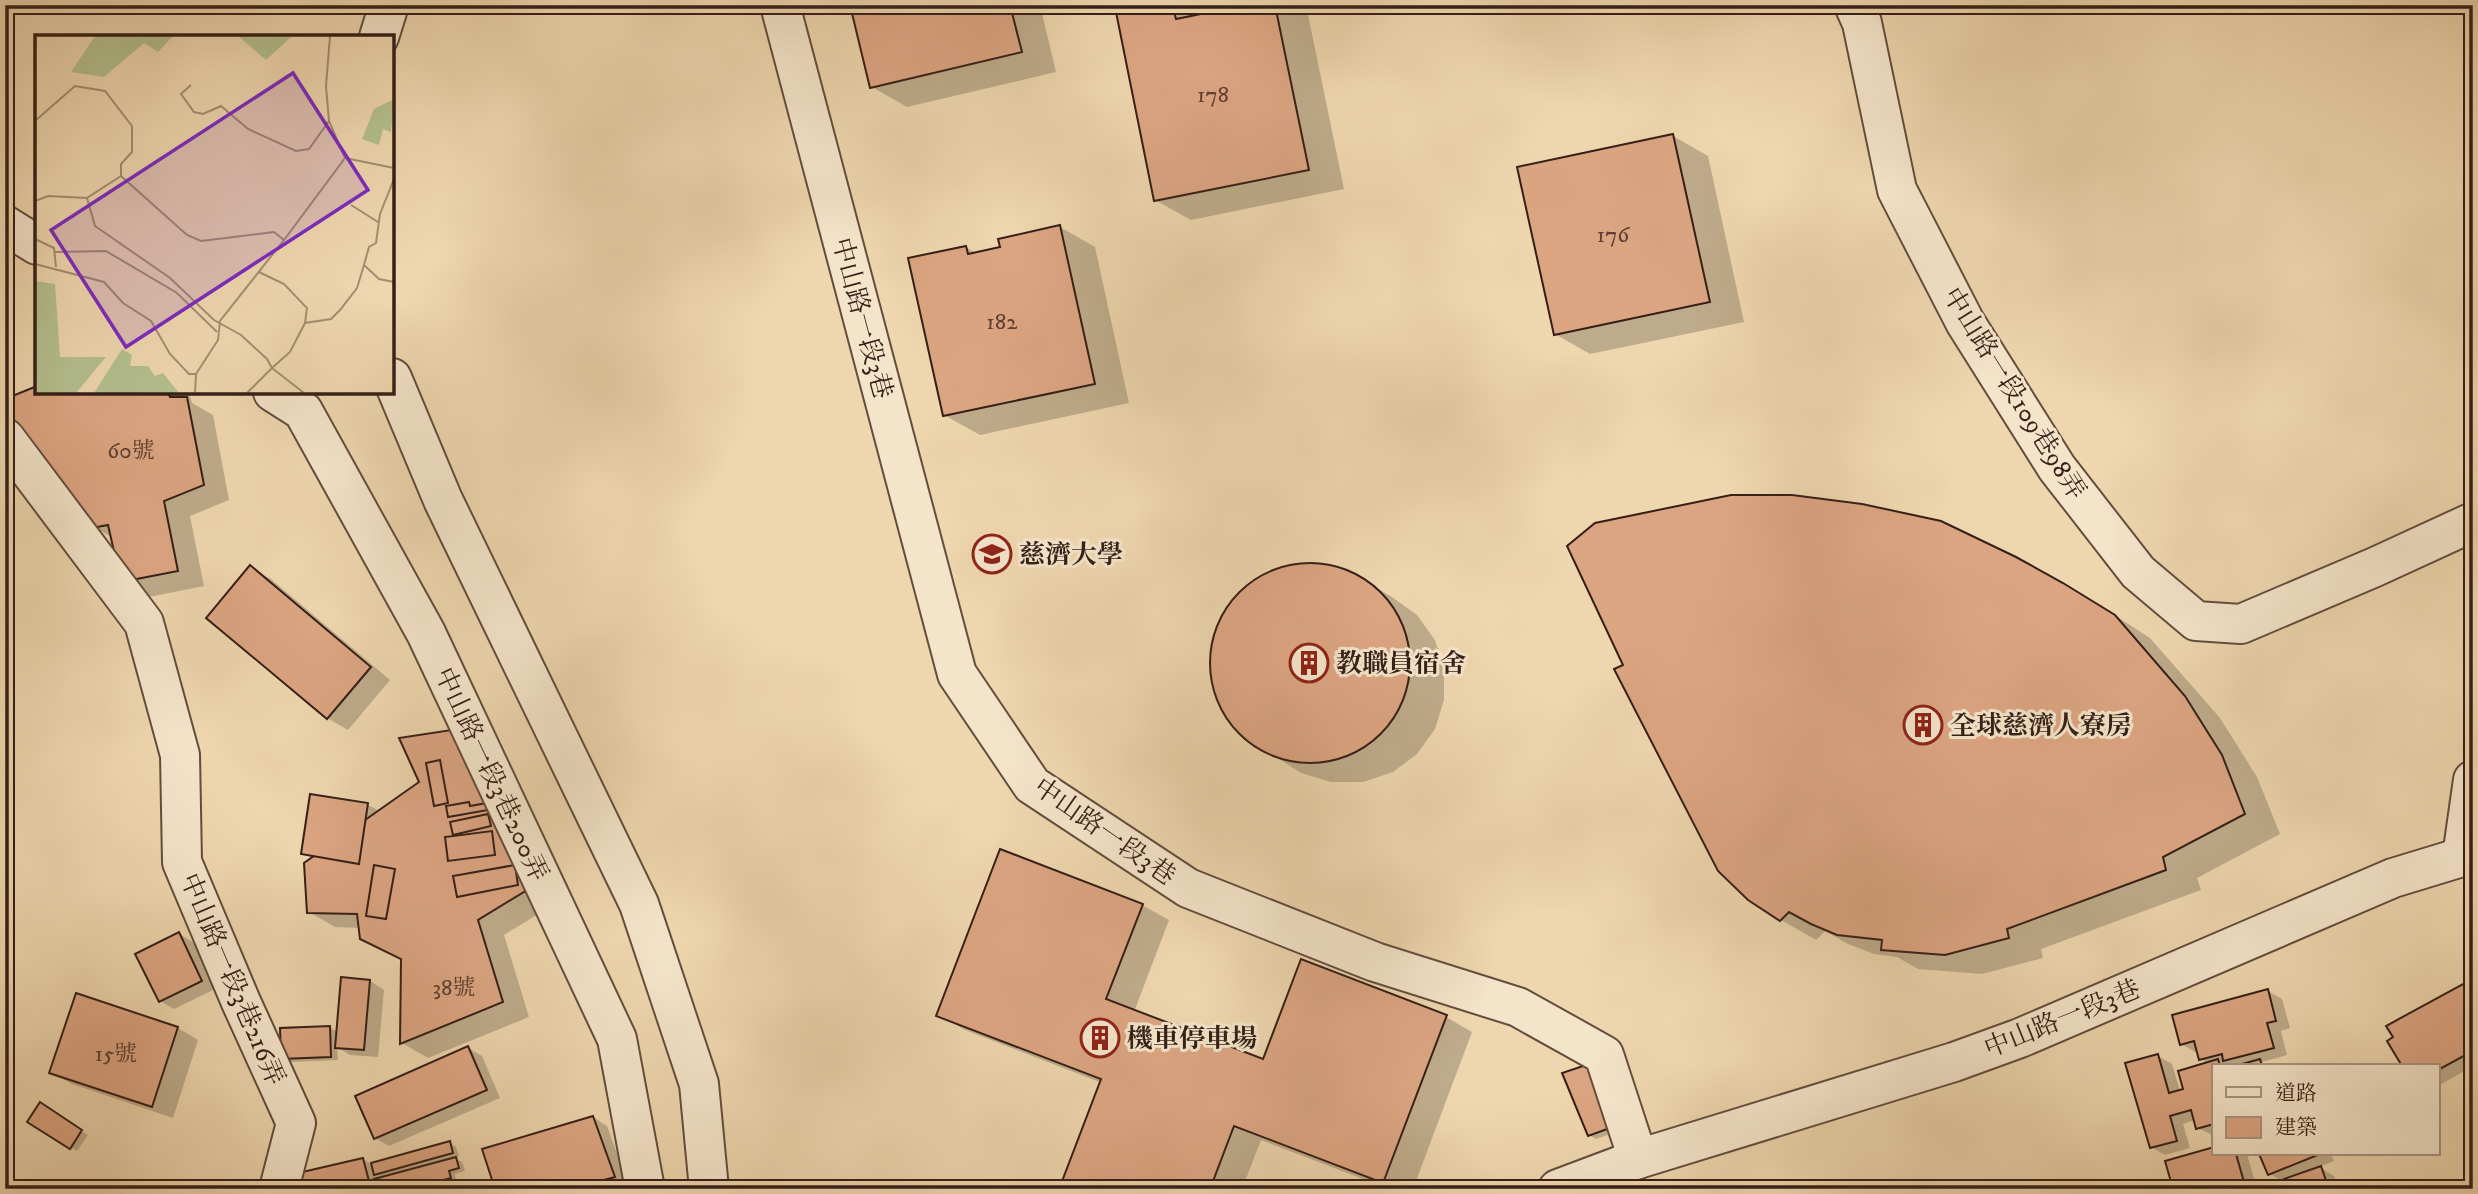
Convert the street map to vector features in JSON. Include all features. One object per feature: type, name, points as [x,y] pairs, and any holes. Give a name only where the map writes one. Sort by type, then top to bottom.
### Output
[{"type":"lane","points":[[380,35],[389,5]]},
{"type":"lane","name":"中山路一段3巷","points":[[780,5],[957,674],[1032,785],[1188,888],[1376,962],[1518,1007],[1604,1055],[1638,1159]]},
{"type":"lane","name":"中山路一段109巷98弄","points":[[1854,5],[1862,23],[1897,190],[1965,322],[2057,468],[2138,572],[2196,621],[2241,624],[2473,522]]},
{"type":"lane","points":[[5,225],[35,244]]},
{"type":"lane","points":[[394,383],[443,500],[639,904],[699,1084],[709,1189]]},
{"type":"lane","name":"中山路一段3巷200弄","points":[[276,394],[303,411],[426,634],[617,1039],[645,1189]]},
{"type":"lane","name":"中山路一段3巷216弄","points":[[5,438],[144,623],[180,755],[182,862],[296,1123],[279,1189]]},
{"type":"lane","points":[[2467,863],[2473,780]]},
{"type":"lane","name":"中山路一段3巷","points":[[1558,1189],[1638,1159],[1976,1054],[2020,1038],[2393,878],[2467,863]]},
{"type":"building","points":[[850,5],[1010,5],[1022,52],[870,88]]},
{"type":"building","points":[[1150,5],[1172,5],[1176,19],[1206,13],[1205,5],[1275,5],[1309,170],[1154,201],[1116,12]]},
{"type":"building","points":[[1673,134],[1710,302],[1554,335],[1517,167]]},
{"type":"building","points":[[1060,225],[1095,384],[943,416],[908,258],[966,246],[968,254],[1000,247],[998,239]]},
{"type":"building","points":[[35,387],[35,394],[169,394],[170,397],[187,397],[204,485],[164,501],[178,571],[121,582],[108,525],[92,528],[21,443],[5,411],[5,399]]},
{"type":"building","name":"全球慈濟人寮房","points":[[1731,495],[1792,495],[1862,504],[1941,521],[2016,557],[2115,615],[2185,696],[2222,755],[2245,814],[2163,857],[2166,870],[2007,929],[2009,938],[1945,955],[1881,950],[1882,940],[1837,935],[1789,912],[1780,921],[1748,900],[1718,871],[1614,669],[1623,665],[1567,546],[1595,523]]},
{"type":"building","name":"教職員宿舍","points":[[1310,563],[1348,570],[1381,592],[1403,625],[1410,663],[1403,701],[1381,734],[1348,756],[1310,763],[1272,756],[1239,734],[1217,701],[1210,663],[1217,625],[1239,592],[1272,570]]},
{"type":"building","points":[[250,565],[371,667],[327,719],[206,618]]},
{"type":"building","points":[[458,729],[532,887],[478,920],[503,1002],[400,1044],[401,959],[360,939],[357,914],[307,913],[304,863],[419,782],[399,738]]},
{"type":"building","points":[[440,760],[448,803],[434,806],[426,763]]},
{"type":"building","points":[[310,794],[368,803],[359,864],[301,854]]},
{"type":"building","points":[[469,802],[470,806],[487,803],[488,810],[448,817],[446,806]]},
{"type":"building","points":[[488,814],[491,826],[453,835],[450,822]]},
{"type":"building","points":[[492,831],[495,855],[448,861],[445,837]]},
{"type":"building","name":"機車停車場","points":[[1000,849],[1143,904],[1106,999],[1263,1059],[1301,959],[1447,1015],[1383,1183],[1234,1126],[1210,1189],[1074,1189],[1061,1184],[1101,1079],[936,1016]]},
{"type":"building","points":[[374,865],[395,869],[386,919],[366,916]]},
{"type":"building","points":[[515,865],[518,885],[457,897],[453,876]]},
{"type":"building","points":[[179,932],[202,981],[159,1002],[135,954]]},
{"type":"building","points":[[341,977],[370,980],[364,1050],[335,1048]]},
{"type":"building","points":[[2463,984],[2473,1002],[2473,1051],[2440,1069],[2440,1064],[2401,1064],[2387,1041],[2393,1037],[2386,1026]]},
{"type":"building","points":[[2268,989],[2276,1021],[2267,1023],[2274,1048],[2223,1061],[2222,1054],[2199,1060],[2194,1041],[2180,1045],[2172,1015]]},
{"type":"building","points":[[76,993],[178,1027],[152,1107],[49,1073]]},
{"type":"building","points":[[330,1026],[331,1057],[281,1059],[280,1028]]},
{"type":"building","points":[[468,1046],[487,1090],[374,1139],[355,1096]]},
{"type":"building","points":[[2158,1054],[2169,1093],[2183,1089],[2178,1071],[2218,1059],[2219,1064],[2212,1064],[2212,1125],[2196,1129],[2191,1110],[2170,1116],[2177,1141],[2150,1148],[2125,1063]]},
{"type":"building","points":[[2260,1059],[2261,1064],[2242,1064]]},
{"type":"building","points":[[1589,1064],[1613,1127],[1588,1136],[1562,1073]]},
{"type":"building","points":[[40,1102],[82,1130],[70,1149],[27,1122]]},
{"type":"building","points":[[593,1116],[615,1177],[570,1189],[495,1189],[482,1149]]},
{"type":"building","points":[[450,1141],[453,1153],[374,1175],[371,1163]]},
{"type":"building","points":[[2212,1148],[2212,1156],[2237,1156],[2246,1189],[2173,1189],[2165,1161]]},
{"type":"building","points":[[2260,1156],[2315,1156],[2268,1175]]},
{"type":"building","points":[[456,1157],[459,1168],[449,1171],[451,1178],[410,1189],[377,1189],[374,1179]]},
{"type":"building","points":[[363,1158],[371,1189],[302,1189],[298,1173]]},
{"type":"building","points":[[2321,1166],[2329,1189],[2288,1189],[2284,1179]]},
{"type":"place","name":"慈濟大學","points":[[992,554]]},
{"type":"place","name":"教職員宿舍","points":[[1309,663]]},
{"type":"place","name":"全球慈濟人寮房","points":[[1923,725]]},
{"type":"place","name":"機車停車場","points":[[1100,1038]]}]
